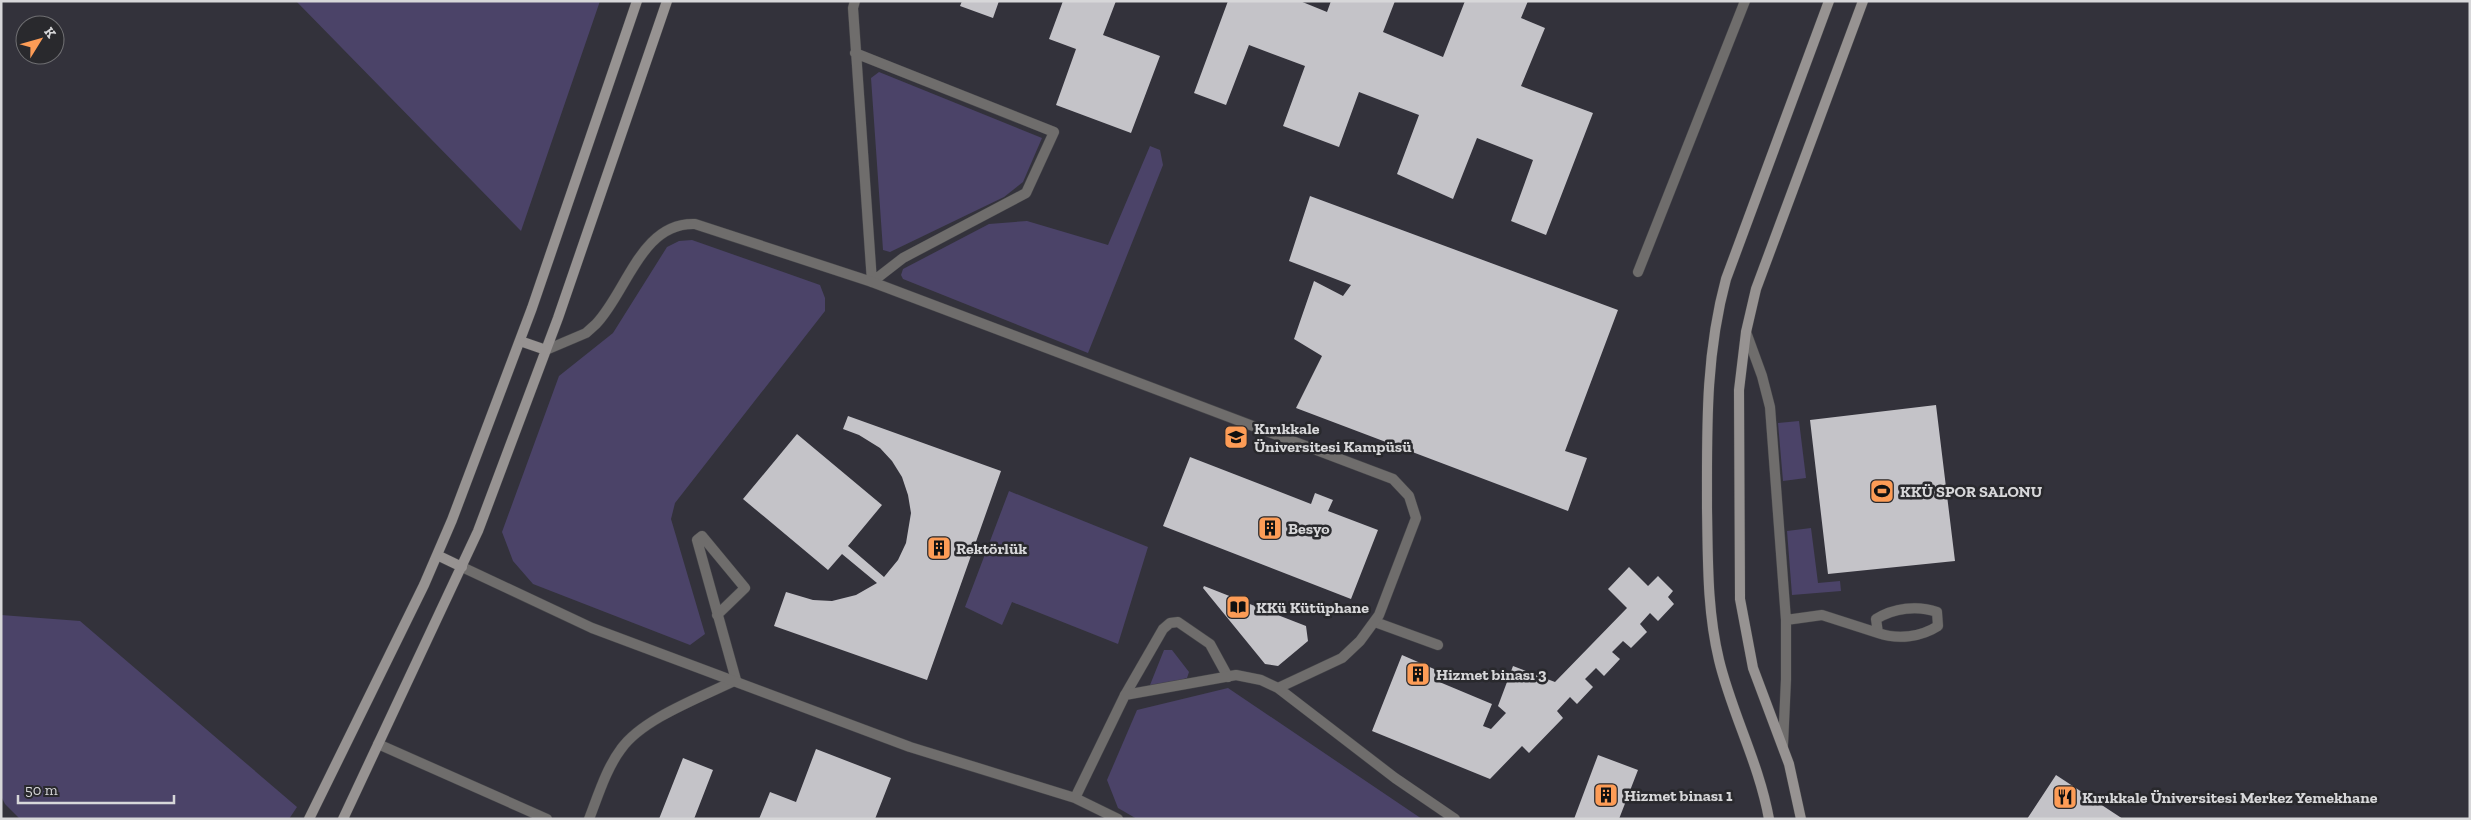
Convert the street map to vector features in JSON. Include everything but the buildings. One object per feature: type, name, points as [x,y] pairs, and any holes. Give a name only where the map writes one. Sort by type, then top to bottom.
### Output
[{"type":"street","points":[[309,819],[437,555],[456,511],[520,341],[637,1]]},
{"type":"street","points":[[343,819],[478,531],[546,350],[667,1]]},
{"type":"street","points":[[1638,272],[1745,1]]},
{"type":"street","points":[[1769,819],[1759,773],[1724,677],[1710,616],[1708,388],[1715,326],[1726,280],[1829,1]]},
{"type":"street","points":[[1801,819],[1794,783],[1753,668],[1740,598],[1738,420],[1740,376],[1746,332],[1756,289],[1860,2]]},
{"type":"street","points":[[852,3],[872,282]]},
{"type":"street","points":[[855,54],[1054,132],[1026,193],[903,258],[872,282]]},
{"type":"street","points":[[520,341],[546,350],[586,332],[596,324],[658,234],[675,226],[695,224],[872,282],[1393,479],[1409,496],[1416,518],[1375,622],[1354,647],[1336,662],[1278,688]]},
{"type":"street","points":[[1746,332],[1762,376],[1770,407],[1786,620],[1786,679],[1782,746]]},
{"type":"street","points":[[718,614],[745,588],[702,536],[697,540],[736,680]]},
{"type":"street","points":[[437,555],[592,628],[736,680],[910,747],[1075,798],[1118,819]]},
{"type":"street","points":[[1786,620],[1822,615],[1878,633],[1891,637],[1927,633],[1938,626],[1937,612],[1924,607],[1888,612],[1876,619],[1878,633]]},
{"type":"street","points":[[1075,798],[1125,696],[1163,629],[1172,622],[1178,622],[1210,644],[1228,677]]},
{"type":"street","points":[[1375,622],[1438,645]]},
{"type":"street","points":[[1125,696],[1236,675],[1248,677],[1278,688],[1395,778],[1455,819]]},
{"type":"street","points":[[588,819],[615,759],[632,735],[647,724],[736,680]]},
{"type":"street","points":[[378,744],[547,819]]},
{"type":"shaded area","name":"Kırıkkale Üniversitesi Kampüsü","points":[[1,1],[2470,1],[2470,819],[1,819]]},
{"type":"shaded area","points":[[296,1],[600,1],[521,231]]},
{"type":"shaded area","points":[[879,72],[1042,138],[1023,182],[1004,197],[890,252],[883,250],[871,78]]},
{"type":"shaded area","points":[[1150,146],[1160,150],[1163,165],[1088,353],[903,279],[901,275],[903,269],[989,224],[1027,221],[1108,245]]},
{"type":"shaded area","points":[[692,240],[820,285],[825,298],[825,311],[675,503],[671,519],[705,634],[690,645],[533,584],[513,561],[502,532],[559,376],[613,333],[667,247],[679,241]]},
{"type":"shaded area","points":[[1799,421],[1806,478],[1783,481],[1778,423]]},
{"type":"shaded area","points":[[1009,491],[1148,547],[1118,644],[1012,602],[1002,625],[965,607]]},
{"type":"shaded area","points":[[1811,528],[1818,583],[1840,581],[1841,591],[1792,595],[1787,531]]},
{"type":"shaded area","points":[[1,615],[80,621],[297,807],[289,819],[20,819],[5,804],[1,796]]},
{"type":"shaded area","points":[[1164,650],[1172,650],[1189,672],[1187,678],[1148,690]]},
{"type":"shaded area","points":[[1228,688],[1422,819],[1137,819],[1118,808],[1107,780],[1137,710]]},
{"type":"place","name":"Kırıkkale Üniversitesi Kampüsü","points":[[1236,437]]},
{"type":"place","name":"KKÜ SPOR SALONU","points":[[1882,491]]},
{"type":"place","name":"Besyo","points":[[1270,528]]},
{"type":"place","name":"Rektörlük","points":[[939,548]]},
{"type":"place","name":"KKü Kütüphane","points":[[1238,607]]},
{"type":"place","name":"Hizmet binası 3","points":[[1418,674]]},
{"type":"place","name":"Hizmet binası 1","points":[[1606,795]]},
{"type":"place","name":"Kırıkkale Üniversitesi Merkez Yemekhane","points":[[2065,797]]}]
